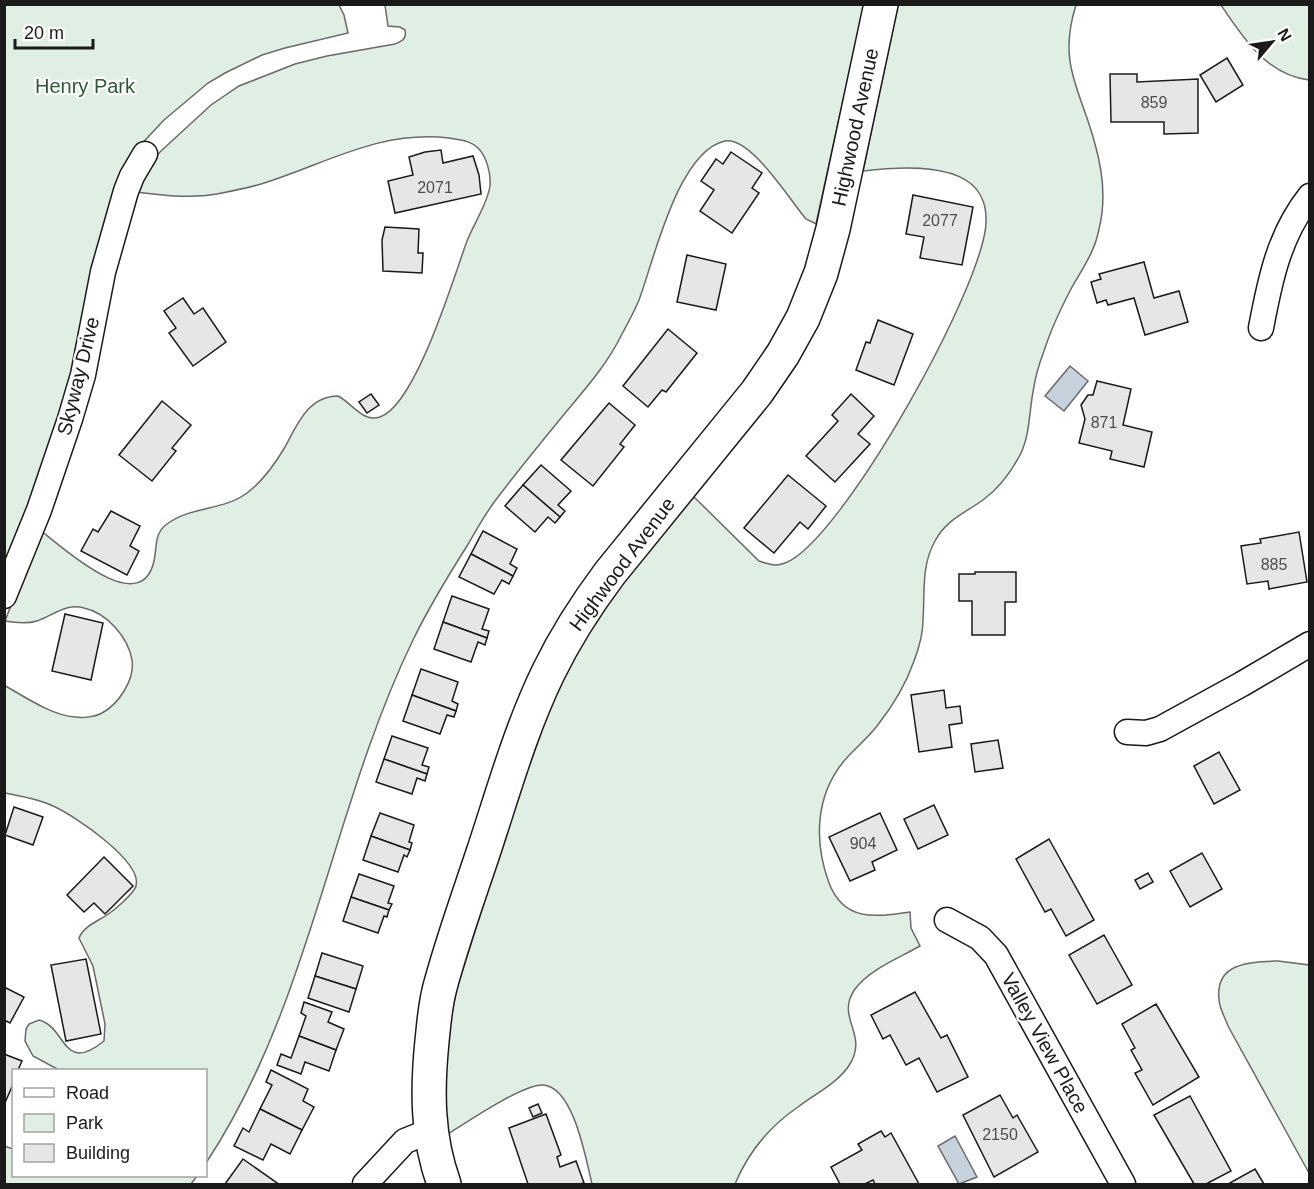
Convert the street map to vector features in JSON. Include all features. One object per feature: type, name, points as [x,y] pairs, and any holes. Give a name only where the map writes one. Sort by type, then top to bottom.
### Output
[{"type":"street","name":"Highwood Avenue","points":[[444,1185],[435,1159],[428,1101],[429,1072],[440,987],[528,719],[555,658],[588,602],[758,392],[803,318],[821,273],[830,240],[881,4]]},
{"type":"street","name":"Skyway Drive","points":[[4,596],[39,510],[70,418],[83,375],[103,272],[126,191],[145,154]]},
{"type":"street","points":[[1261,328],[1280,248],[1292,221],[1310,196]]},
{"type":"street","points":[[1127,732],[1146,733],[1160,729],[1310,644]]},
{"type":"street","name":"Valley View Place","points":[[946,920],[980,938],[996,955],[1114,1181]]},
{"type":"street","points":[[365,1185],[405,1141],[430,1131]]},
{"type":"green space","name":"Henry Park","points":[[5,5],[339,5],[348,33],[262,55],[225,73],[208,83],[164,120],[135,151],[74,367],[34,496],[5,571]]},
{"type":"green space","points":[[385,5],[864,5],[816,224],[806,219],[770,172],[747,149],[735,142],[725,141],[708,149],[694,164],[681,185],[660,235],[639,300],[610,355],[494,503],[432,604],[413,640],[385,704],[296,972],[271,1038],[242,1102],[207,1161],[207,1069],[57,1069],[33,1056],[25,1041],[29,1024],[39,1020],[48,1024],[72,1051],[80,1053],[90,1050],[104,1041],[105,1024],[93,966],[79,938],[88,927],[125,900],[134,890],[136,880],[131,868],[121,855],[76,819],[48,804],[5,793],[4,685],[38,705],[57,713],[75,717],[92,716],[108,709],[120,697],[131,675],[132,660],[126,643],[115,627],[101,615],[84,608],[66,608],[33,622],[5,621],[40,530],[100,574],[118,582],[134,583],[146,577],[154,561],[158,536],[167,524],[186,514],[228,503],[247,493],[277,460],[299,421],[311,406],[328,397],[338,396],[363,415],[380,417],[394,407],[407,389],[432,338],[467,241],[490,186],[488,166],[484,156],[475,145],[449,138],[399,139],[353,150],[261,184],[223,193],[187,196],[136,192],[151,162],[161,151],[211,105],[239,86],[295,64],[395,44],[405,38],[405,30],[388,26]]},
{"type":"green space","points":[[898,5],[1076,5],[1069,44],[1070,61],[1098,155],[1103,197],[1095,245],[1060,311],[1040,361],[1027,432],[1020,455],[1009,474],[994,490],[950,522],[935,541],[926,570],[921,636],[911,670],[883,719],[834,775],[823,804],[820,820],[821,852],[835,896],[852,911],[862,914],[885,915],[910,912],[911,928],[920,946],[877,970],[855,989],[848,1009],[856,1045],[848,1067],[831,1084],[788,1114],[769,1132],[753,1151],[735,1184],[592,1184],[571,1111],[554,1089],[543,1085],[534,1086],[509,1097],[448,1134],[445,1097],[446,1059],[458,985],[539,730],[571,662],[611,599],[693,496],[759,561],[772,565],[785,563],[810,545],[840,509],[874,461],[908,406],[964,295],[981,250],[986,219],[984,203],[975,188],[963,178],[948,172],[930,169],[894,168],[863,171]]},
{"type":"green space","points":[[1221,5],[1309,5],[1309,80],[1294,77],[1268,63],[1247,42]]},
{"type":"green space","points":[[1278,961],[1309,965],[1309,1173],[1228,1026],[1219,1002],[1219,987],[1229,971],[1246,964]]},
{"type":"green space","points":[[4,1146],[12,1149],[12,1177],[196,1177],[191,1184],[5,1184]]},
{"type":"shaded area","points":[[1070,366],[1088,381],[1064,411],[1045,396]]},
{"type":"shaded area","points":[[955,1136],[977,1177],[959,1184],[938,1146]]},
{"type":"building","points":[[1227,58],[1243,85],[1216,102],[1200,75]]},
{"type":"building","points":[[1110,74],[1137,74],[1137,82],[1198,79],[1198,133],[1164,134],[1164,122],[1111,122]]},
{"type":"building","points":[[441,150],[443,163],[473,156],[479,175],[481,194],[395,213],[388,181],[413,175],[409,157]]},
{"type":"building","points":[[731,152],[762,173],[752,188],[759,193],[732,233],[700,211],[714,190],[701,181],[716,159],[723,164]]},
{"type":"building","points":[[913,195],[973,207],[962,265],[920,258],[924,237],[906,234]]},
{"type":"building","points":[[385,227],[419,229],[418,253],[423,253],[422,273],[383,271],[382,240]]},
{"type":"building","points":[[687,255],[726,264],[716,310],[677,302]]},
{"type":"building","points":[[1144,262],[1154,298],[1179,291],[1188,322],[1145,335],[1134,298],[1108,305],[1106,300],[1097,303],[1091,282],[1101,279],[1099,274]]},
{"type":"building","points":[[183,298],[194,314],[203,308],[226,342],[193,366],[169,333],[176,328],[164,311]]},
{"type":"building","points":[[878,320],[913,334],[894,385],[856,370],[866,342],[870,343]]},
{"type":"building","points":[[668,329],[697,353],[666,392],[662,390],[648,407],[623,386]]},
{"type":"building","points":[[1097,381],[1131,389],[1123,425],[1152,432],[1144,467],[1110,459],[1112,451],[1079,443],[1085,419],[1081,405],[1088,395],[1093,395]]},
{"type":"building","points":[[371,394],[379,405],[367,413],[359,402]]},
{"type":"building","points":[[851,394],[874,416],[858,434],[870,444],[835,482],[806,456],[838,421],[832,415]]},
{"type":"building","points":[[162,401],[191,425],[172,448],[176,451],[152,481],[119,455]]},
{"type":"building","points":[[609,403],[635,425],[620,444],[624,447],[593,486],[561,460]]},
{"type":"building","points":[[541,465],[571,491],[558,505],[565,511],[560,517],[523,485]]},
{"type":"building","points":[[788,475],[826,506],[808,529],[800,522],[774,553],[744,528]]},
{"type":"building","points":[[523,485],[560,517],[555,523],[548,517],[535,532],[505,506]]},
{"type":"building","points":[[111,511],[140,526],[130,546],[139,551],[127,575],[81,551],[93,529],[98,532]]},
{"type":"building","points":[[483,531],[517,549],[510,564],[517,568],[513,576],[471,554]]},
{"type":"building","points":[[1299,532],[1307,582],[1269,589],[1268,581],[1247,584],[1241,546],[1261,543],[1260,539]]},
{"type":"building","points":[[471,554],[513,576],[509,584],[502,580],[494,594],[459,577]]},
{"type":"building","points":[[975,572],[1016,572],[1016,602],[1005,602],[1005,635],[972,635],[972,601],[959,601],[959,574],[975,574]]},
{"type":"building","points":[[452,596],[489,609],[482,629],[489,631],[487,638],[443,622]]},
{"type":"building","points":[[65,614],[103,623],[91,680],[52,671]]},
{"type":"building","points":[[443,622],[487,638],[485,645],[478,642],[471,662],[434,649]]},
{"type":"building","points":[[421,669],[458,682],[452,701],[458,704],[456,711],[412,695]]},
{"type":"building","points":[[944,690],[946,708],[960,706],[962,723],[949,725],[952,747],[919,752],[911,695]]},
{"type":"building","points":[[412,695],[456,711],[454,717],[447,715],[440,734],[403,721]]},
{"type":"building","points":[[392,736],[428,748],[422,765],[429,767],[427,774],[384,759]]},
{"type":"building","points":[[998,740],[1003,768],[975,772],[971,744]]},
{"type":"building","points":[[1219,752],[1240,790],[1214,804],[1194,766]]},
{"type":"building","points":[[384,759],[427,774],[425,781],[417,778],[412,794],[376,782]]},
{"type":"building","points":[[934,805],[948,835],[918,849],[904,819]]},
{"type":"building","points":[[14,807],[43,817],[33,845],[5,835]]},
{"type":"building","points":[[380,813],[414,825],[409,842],[412,843],[410,850],[371,836]]},
{"type":"building","points":[[880,813],[897,850],[872,862],[875,870],[850,881],[829,837]]},
{"type":"building","points":[[371,836],[410,850],[407,857],[404,855],[398,872],[363,860]]},
{"type":"building","points":[[1049,839],[1094,920],[1066,936],[1051,909],[1045,912],[1016,859]]},
{"type":"building","points":[[1202,853],[1222,889],[1190,907],[1170,871]]},
{"type":"building","points":[[104,857],[133,886],[105,914],[94,903],[84,912],[67,895]]},
{"type":"building","points":[[1148,873],[1153,882],[1140,889],[1135,880]]},
{"type":"building","points":[[359,874],[394,886],[388,903],[392,904],[389,910],[351,897]]},
{"type":"building","points":[[351,897],[389,910],[387,917],[384,916],[378,933],[343,921]]},
{"type":"building","points":[[1104,935],[1132,985],[1097,1004],[1069,955]]},
{"type":"building","points":[[322,953],[363,966],[356,989],[315,976]]},
{"type":"building","points":[[86,959],[101,1034],[66,1041],[51,965]]},
{"type":"building","points":[[315,976],[356,989],[349,1012],[308,998]]},
{"type":"building","points":[[4,987],[24,997],[10,1023],[4,1020]]},
{"type":"building","points":[[915,992],[941,1038],[947,1035],[968,1077],[937,1092],[919,1058],[906,1065],[890,1035],[883,1039],[871,1015]]},
{"type":"building","points":[[304,1002],[332,1012],[328,1022],[344,1029],[336,1050],[299,1036],[306,1016],[301,1013]]},
{"type":"building","points":[[1156,1004],[1199,1077],[1153,1105],[1135,1073],[1142,1070],[1131,1050],[1135,1048],[1122,1024]]},
{"type":"building","points":[[299,1036],[336,1050],[329,1071],[305,1062],[301,1074],[277,1065],[281,1054],[291,1058]]},
{"type":"building","points":[[4,1054],[22,1061],[18,1069],[12,1069],[12,1087],[4,1105]]},
{"type":"building","points":[[271,1070],[308,1089],[303,1101],[314,1107],[302,1130],[260,1109],[272,1085],[266,1082]]},
{"type":"building","points":[[1000,1095],[1013,1118],[1017,1115],[1038,1152],[994,1177],[963,1115]]},
{"type":"building","points":[[1190,1096],[1231,1171],[1206,1184],[1194,1184],[1154,1115]]},
{"type":"building","points":[[538,1104],[542,1113],[533,1117],[529,1108]]},
{"type":"building","points":[[260,1109],[302,1130],[290,1154],[271,1144],[263,1160],[234,1146],[243,1128],[249,1132]]},
{"type":"building","points":[[546,1114],[561,1155],[557,1157],[560,1167],[576,1161],[584,1183],[528,1184],[509,1128]]},
{"type":"building","points":[[881,1131],[885,1137],[891,1133],[919,1184],[875,1184],[873,1180],[865,1184],[840,1184],[831,1167],[862,1150],[858,1144]]},
{"type":"building","points":[[243,1159],[277,1183],[225,1184]]},
{"type":"building","points":[[1255,1169],[1264,1184],[1228,1184]]}]
